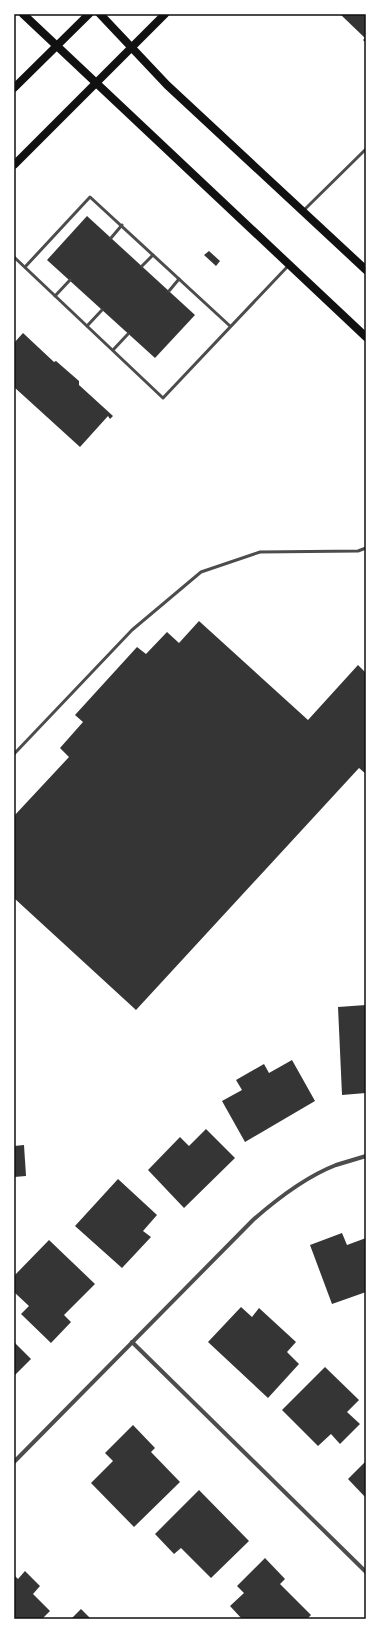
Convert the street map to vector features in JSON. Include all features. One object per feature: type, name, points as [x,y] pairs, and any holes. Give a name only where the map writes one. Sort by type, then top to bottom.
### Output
[{"type":"main road","points":[[23,14],[366,337]]},
{"type":"main road","points":[[14,88],[89,14]]},
{"type":"main road","points":[[100,14],[167,85],[366,270]]},
{"type":"main road","points":[[14,164],[165,14]]},
{"type":"street","points":[[14,1462],[253,1220],[282,1196],[307,1180],[335,1166],[366,1156]]},
{"type":"street","points":[[132,1342],[366,1572]]},
{"type":"lane","points":[[303,211],[366,149]]},
{"type":"lane","points":[[25,268],[90,197],[230,326]]},
{"type":"lane","points":[[111,238],[122,225]]},
{"type":"lane","points":[[142,266],[153,255]]},
{"type":"lane","points":[[14,257],[163,398],[289,264]]},
{"type":"lane","points":[[169,291],[179,279]]},
{"type":"lane","points":[[55,296],[70,280]]},
{"type":"lane","points":[[87,326],[102,310]]},
{"type":"lane","points":[[113,350],[128,334]]},
{"type":"lane","points":[[14,754],[132,630],[201,572],[260,552],[358,551],[366,548]]},
{"type":"building","points":[[366,14],[366,43],[363,40],[365,38],[341,15]]},
{"type":"building","points":[[87,216],[195,315],[155,358],[47,260]]},
{"type":"building","points":[[209,251],[220,261],[216,266],[204,255]]},
{"type":"building","points":[[23,333],[54,362],[56,361],[79,381],[79,385],[113,416],[110,419],[108,416],[80,447],[14,387],[14,343]]},
{"type":"building","points":[[199,621],[308,720],[358,665],[366,673],[366,774],[359,768],[136,1010],[14,898],[14,816],[69,757],[60,748],[83,722],[75,715],[137,647],[146,654],[167,632],[179,643]]},
{"type":"building","points":[[366,1005],[366,1093],[342,1095],[338,1007]]},
{"type":"building","points":[[292,1060],[315,1101],[245,1142],[222,1101],[242,1090],[236,1080],[264,1064],[269,1073]]},
{"type":"building","points":[[206,1129],[235,1158],[184,1208],[148,1170],[180,1137],[189,1146]]},
{"type":"building","points":[[24,1145],[26,1176],[14,1177],[14,1146]]},
{"type":"building","points":[[118,1179],[157,1215],[143,1231],[151,1237],[122,1268],[75,1226]]},
{"type":"building","points":[[342,1233],[347,1245],[366,1238],[366,1292],[332,1304],[310,1245]]},
{"type":"building","points":[[49,1240],[95,1284],[64,1315],[71,1322],[51,1343],[21,1314],[29,1306],[14,1292],[14,1276]]},
{"type":"building","points":[[241,1307],[252,1317],[259,1308],[296,1342],[287,1352],[299,1364],[268,1398],[208,1342]]},
{"type":"building","points":[[14,1342],[31,1359],[14,1376]]},
{"type":"building","points":[[325,1367],[359,1400],[347,1412],[360,1424],[340,1444],[331,1434],[318,1446],[282,1410]]},
{"type":"building","points":[[133,1425],[155,1448],[151,1452],[180,1482],[134,1527],[91,1483],[113,1461],[105,1453]]},
{"type":"building","points":[[366,1461],[366,1498],[348,1479]]},
{"type":"building","points":[[199,1490],[249,1541],[211,1578],[181,1548],[174,1554],[155,1534]]},
{"type":"building","points":[[265,1558],[285,1579],[280,1584],[311,1615],[307,1619],[242,1619],[230,1606],[244,1593],[237,1586]]},
{"type":"building","points":[[25,1571],[40,1586],[33,1594],[50,1611],[42,1619],[14,1619],[14,1575],[18,1579]]},
{"type":"building","points":[[81,1609],[91,1619],[71,1619]]}]
